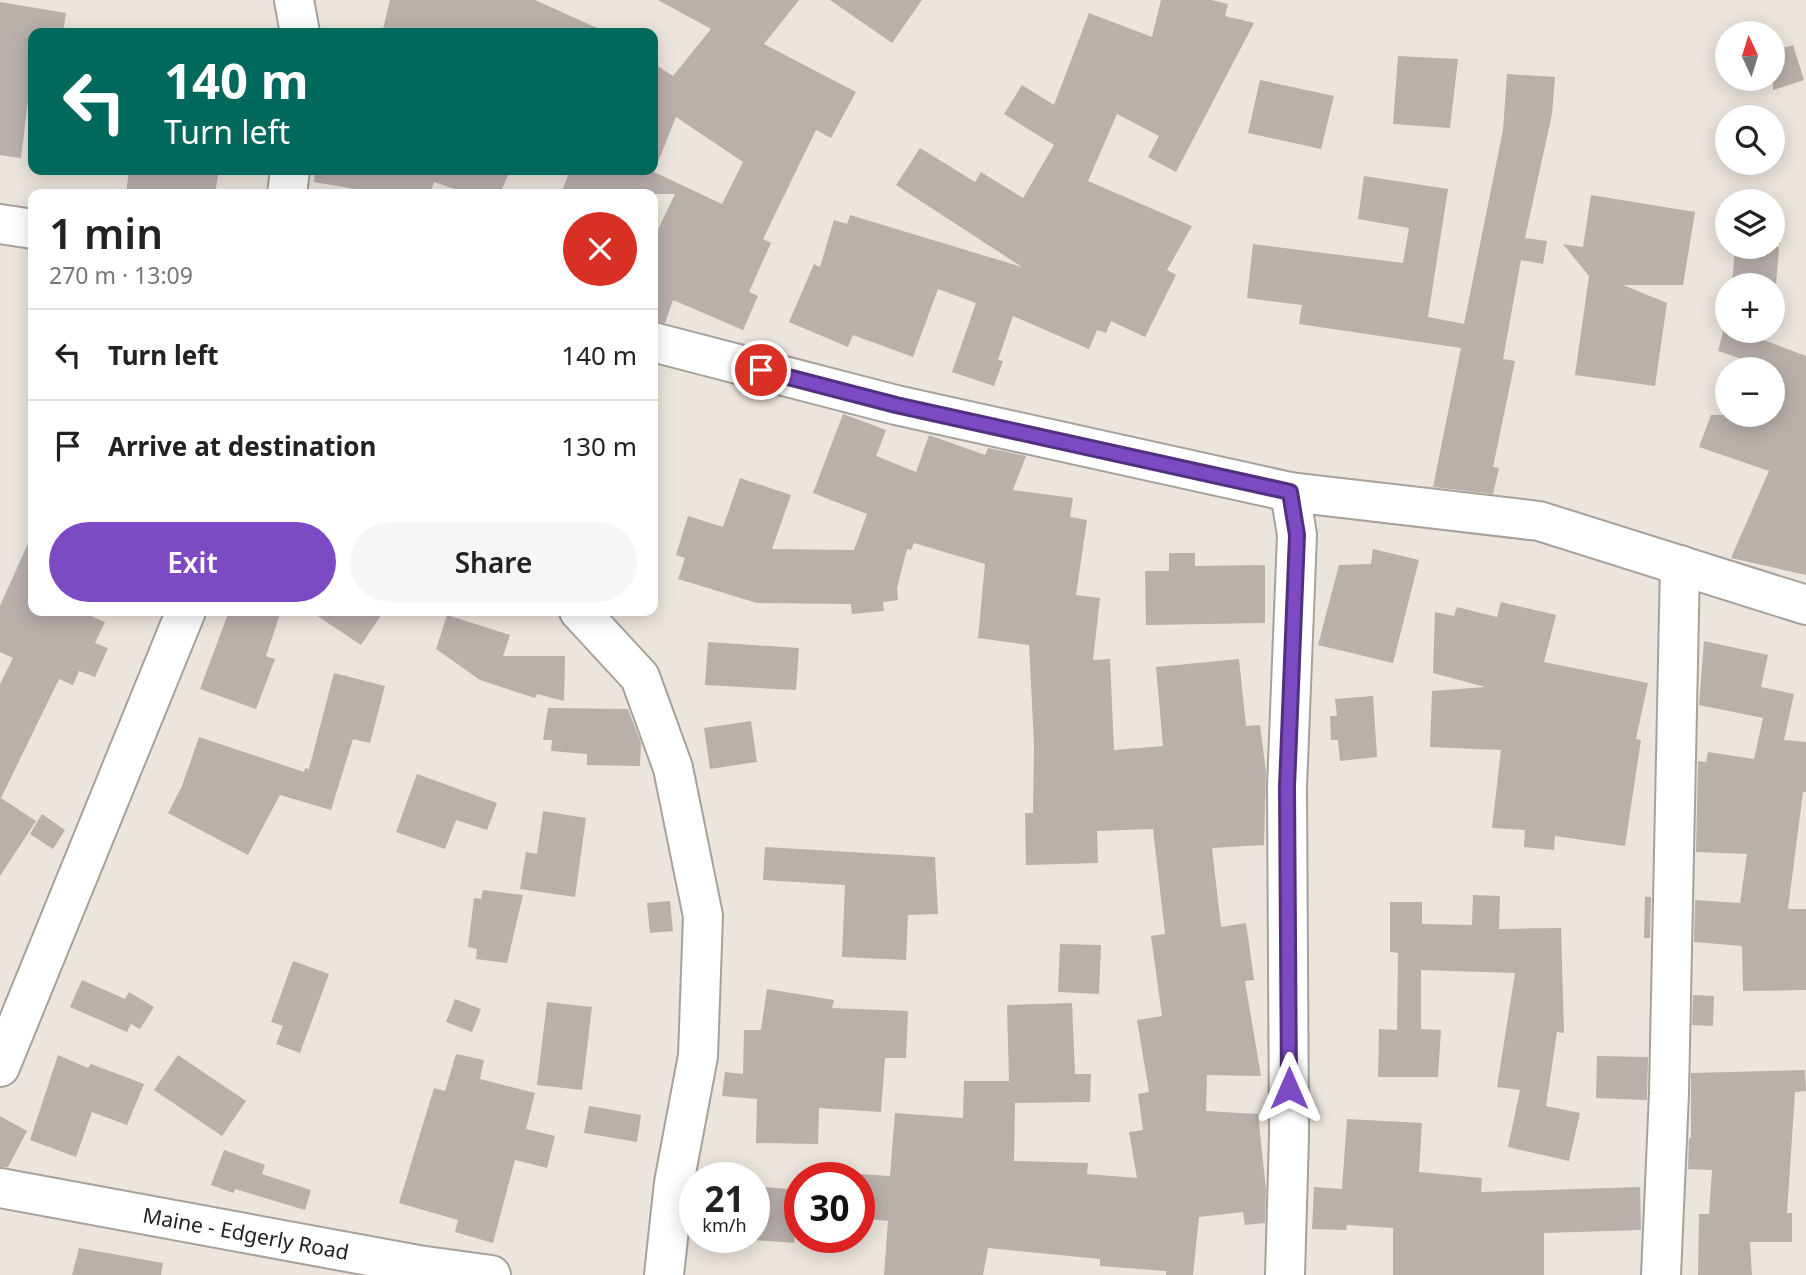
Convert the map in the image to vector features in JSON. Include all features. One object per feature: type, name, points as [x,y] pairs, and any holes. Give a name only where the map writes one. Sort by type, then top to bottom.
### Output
[{"type":"street","points":[[294,0],[299,28]]},
{"type":"street","points":[[0,225],[28,228]]},
{"type":"street","points":[[658,343],[896,405],[1290,492],[1539,521],[1806,605]]},
{"type":"street","points":[[1285,1275],[1289,1136],[1287,787],[1297,535],[1290,492]]},
{"type":"street","points":[[1661,1275],[1669,1093],[1680,565]]},
{"type":"street","points":[[0,1067],[184,616]]},
{"type":"street","points":[[584,616],[640,677],[673,768],[704,916],[698,1056],[674,1183],[664,1275]]},
{"type":"street","name":"Maine - Edgerly Road","points":[[0,1188],[418,1265],[491,1275]]},
{"type":"building","points":[[390,0],[535,0],[597,28],[383,28]]},
{"type":"building","points":[[658,0],[799,0],[764,44],[856,92],[831,138],[816,130],[763,239],[771,243],[749,292],[758,296],[743,330],[673,300],[665,323],[658,322],[658,230],[675,194],[658,194],[658,189],[563,189],[568,175],[658,174],[722,204],[743,162],[676,117],[658,162],[658,66],[673,76],[711,29]]},
{"type":"building","points":[[830,0],[922,0],[892,43]]},
{"type":"building","points":[[1161,0],[1211,0],[1228,4],[1225,16],[1254,23],[1176,172],[1148,157],[1159,136],[1117,114],[1088,181],[1192,226],[1167,270],[1176,275],[1145,337],[1111,321],[1106,333],[1097,330],[1089,349],[1013,316],[998,360],[1003,361],[994,386],[952,372],[976,303],[938,289],[913,357],[853,335],[848,347],[789,322],[814,264],[820,267],[834,220],[847,224],[850,215],[1022,267],[896,185],[920,148],[975,182],[981,172],[1023,198],[1054,145],[1004,114],[1022,85],[1054,105],[1089,13],[1152,37]]},
{"type":"building","points":[[0,2],[66,13],[64,28],[28,28],[28,101],[21,158],[0,155]]},
{"type":"building","points":[[1793,45],[1804,80],[1785,86],[1785,47]]},
{"type":"building","points":[[1398,56],[1458,59],[1450,128],[1393,124]]},
{"type":"building","points":[[1507,74],[1555,77],[1552,114],[1525,238],[1547,241],[1543,264],[1521,260],[1503,359],[1515,361],[1493,467],[1499,468],[1493,494],[1433,487],[1461,348],[1299,324],[1302,305],[1247,298],[1253,244],[1403,263],[1409,228],[1358,219],[1364,176],[1448,189],[1428,317],[1464,324],[1503,130]]},
{"type":"building","points":[[1260,80],[1334,96],[1321,149],[1248,133]]},
{"type":"building","points":[[128,175],[218,175],[216,189],[127,189]]},
{"type":"building","points":[[315,175],[508,175],[502,189],[455,189],[434,182],[432,189],[355,189],[314,182]]},
{"type":"building","points":[[1591,195],[1695,212],[1683,285],[1623,285],[1667,303],[1655,386],[1575,375],[1589,276],[1563,244],[1583,247]]},
{"type":"building","points":[[1734,259],[1778,259],[1777,273],[1733,273]]},
{"type":"building","points":[[1720,343],[1772,343],[1806,356],[1806,575],[1731,558],[1769,471],[1699,447],[1711,415],[1715,415],[1715,427],[1785,427],[1785,357],[1736,357],[1718,351]]},
{"type":"building","points":[[843,414],[886,430],[876,456],[916,472],[929,435],[985,455],[988,448],[1026,456],[1013,490],[1073,498],[1070,517],[1087,520],[1076,595],[1100,598],[1093,660],[1110,659],[1114,750],[1163,746],[1156,667],[1239,659],[1246,726],[1260,725],[1266,772],[1264,845],[1212,848],[1221,927],[1246,923],[1254,980],[1245,981],[1261,1076],[1207,1075],[1206,1111],[1258,1114],[1266,1190],[1265,1223],[1245,1225],[1243,1212],[1199,1217],[1193,1275],[1166,1275],[1166,1271],[1100,1266],[1100,1259],[988,1248],[983,1275],[884,1275],[888,1221],[875,1220],[875,1175],[890,1176],[895,1113],[963,1118],[964,1081],[1009,1081],[1007,1005],[1072,1003],[1075,1074],[1091,1074],[1090,1102],[1015,1103],[1014,1161],[1088,1163],[1087,1174],[1137,1178],[1129,1132],[1143,1130],[1138,1094],[1149,1092],[1137,1020],[1162,1016],[1151,936],[1165,934],[1153,829],[1097,831],[1098,863],[1026,865],[1025,813],[1033,813],[1034,744],[1029,645],[978,638],[985,564],[914,543],[911,550],[907,549],[897,588],[898,600],[883,602],[884,611],[852,614],[851,604],[757,603],[678,579],[685,558],[676,555],[688,516],[723,527],[740,478],[791,495],[772,549],[854,550],[867,514],[813,493]]},
{"type":"building","points":[[28,543],[28,616],[91,616],[105,622],[95,643],[108,648],[95,677],[79,671],[73,685],[59,679],[1,798],[36,821],[0,876],[0,684],[13,658],[0,652],[0,606]]},
{"type":"building","points":[[1373,549],[1419,560],[1393,663],[1318,645],[1339,565],[1371,564]]},
{"type":"building","points":[[1169,553],[1195,553],[1195,566],[1265,565],[1265,623],[1146,625],[1145,571],[1169,571]]},
{"type":"building","points":[[1501,602],[1556,615],[1544,662],[1648,683],[1636,739],[1641,740],[1625,846],[1555,836],[1554,850],[1524,847],[1525,830],[1492,828],[1501,750],[1430,747],[1432,691],[1485,687],[1433,673],[1435,612],[1454,616],[1457,607],[1497,617]]},
{"type":"building","points":[[227,616],[279,616],[266,656],[275,659],[256,709],[200,689]]},
{"type":"building","points":[[318,616],[381,616],[361,645]]},
{"type":"building","points":[[447,616],[450,616],[510,635],[503,656],[565,656],[564,701],[537,694],[535,698],[480,680],[436,649]]},
{"type":"building","points":[[1704,641],[1768,655],[1761,687],[1794,694],[1784,740],[1806,742],[1806,792],[1803,792],[1788,909],[1806,909],[1806,990],[1743,991],[1742,946],[1694,942],[1695,900],[1740,903],[1747,854],[1696,852],[1698,761],[1706,762],[1708,752],[1754,759],[1763,718],[1699,705]]},
{"type":"building","points":[[708,642],[799,648],[796,690],[705,685]]},
{"type":"building","points":[[334,673],[385,686],[370,743],[353,739],[331,810],[280,795],[248,855],[168,813],[182,786],[199,737],[304,772],[305,768],[309,769]]},
{"type":"building","points":[[1373,696],[1377,757],[1340,761],[1338,740],[1331,740],[1330,716],[1337,716],[1335,699]]},
{"type":"building","points":[[548,708],[628,709],[641,743],[640,766],[587,765],[587,754],[551,751],[552,740],[543,740]]},
{"type":"building","points":[[751,721],[757,762],[710,769],[704,728]]},
{"type":"building","points":[[417,774],[497,803],[487,830],[456,820],[445,849],[396,832]]},
{"type":"building","points":[[543,811],[586,818],[575,897],[520,889],[526,852],[537,854]]},
{"type":"building","points":[[42,814],[65,830],[53,849],[30,834]]},
{"type":"building","points":[[765,847],[935,857],[938,914],[908,915],[906,960],[842,957],[845,885],[763,880]]},
{"type":"building","points":[[483,890],[523,895],[507,963],[476,959],[477,949],[468,947],[474,898],[481,899]]},
{"type":"building","points":[[1473,895],[1500,896],[1499,929],[1561,928],[1564,1033],[1557,1032],[1546,1106],[1580,1113],[1569,1161],[1508,1147],[1520,1090],[1497,1087],[1515,973],[1421,970],[1421,1029],[1441,1030],[1438,1077],[1378,1077],[1379,1029],[1397,1030],[1398,953],[1390,952],[1390,902],[1422,902],[1422,924],[1472,925]]},
{"type":"building","points":[[1645,897],[1651,897],[1650,938],[1644,938]]},
{"type":"building","points":[[670,901],[673,931],[650,933],[647,903]]},
{"type":"building","points":[[1060,944],[1101,945],[1099,994],[1058,992]]},
{"type":"building","points":[[293,961],[329,974],[300,1053],[276,1044],[283,1026],[271,1022]]},
{"type":"building","points":[[82,980],[125,999],[129,992],[154,1007],[140,1029],[131,1024],[127,1032],[70,1007]]},
{"type":"building","points":[[767,989],[834,1000],[832,1008],[908,1011],[906,1058],[885,1058],[881,1112],[819,1108],[818,1144],[756,1143],[757,1099],[722,1096],[725,1072],[743,1074],[744,1030],[761,1030]]},
{"type":"building","points":[[1693,995],[1714,996],[1713,1026],[1692,1025]]},
{"type":"building","points":[[455,999],[481,1009],[472,1032],[446,1022]]},
{"type":"building","points":[[547,1002],[592,1007],[582,1090],[537,1085]]},
{"type":"building","points":[[456,1054],[484,1060],[480,1079],[535,1093],[526,1129],[555,1136],[547,1168],[515,1160],[493,1243],[455,1232],[458,1220],[399,1203],[434,1088],[445,1091]]},
{"type":"building","points":[[58,1055],[88,1068],[91,1064],[144,1084],[127,1125],[92,1112],[76,1157],[30,1140]]},
{"type":"building","points":[[178,1055],[246,1101],[222,1136],[154,1090]]},
{"type":"building","points":[[1597,1056],[1648,1057],[1647,1100],[1596,1098]]},
{"type":"building","points":[[1805,1070],[1806,1091],[1795,1092],[1787,1213],[1792,1213],[1792,1242],[1750,1242],[1752,1275],[1698,1275],[1699,1214],[1709,1214],[1712,1170],[1688,1169],[1691,1073]]},
{"type":"building","points":[[589,1106],[641,1115],[637,1142],[584,1133]]},
{"type":"building","points":[[0,1116],[27,1131],[8,1167],[0,1167]]},
{"type":"building","points":[[1347,1119],[1422,1123],[1419,1172],[1482,1178],[1481,1192],[1640,1187],[1641,1230],[1544,1233],[1544,1275],[1393,1275],[1393,1228],[1347,1225],[1346,1230],[1312,1229],[1314,1187],[1342,1189]]},
{"type":"building","points":[[224,1150],[265,1165],[262,1174],[311,1190],[305,1210],[235,1189],[233,1193],[211,1185]]},
{"type":"building","points":[[770,1187],[784,1189],[784,1242],[770,1241]]},
{"type":"building","points":[[79,1248],[163,1263],[161,1275],[72,1275]]},
{"type":"route","points":[[761,370],[896,405],[1290,492],[1297,535],[1287,787],[1289,1088]]}]
